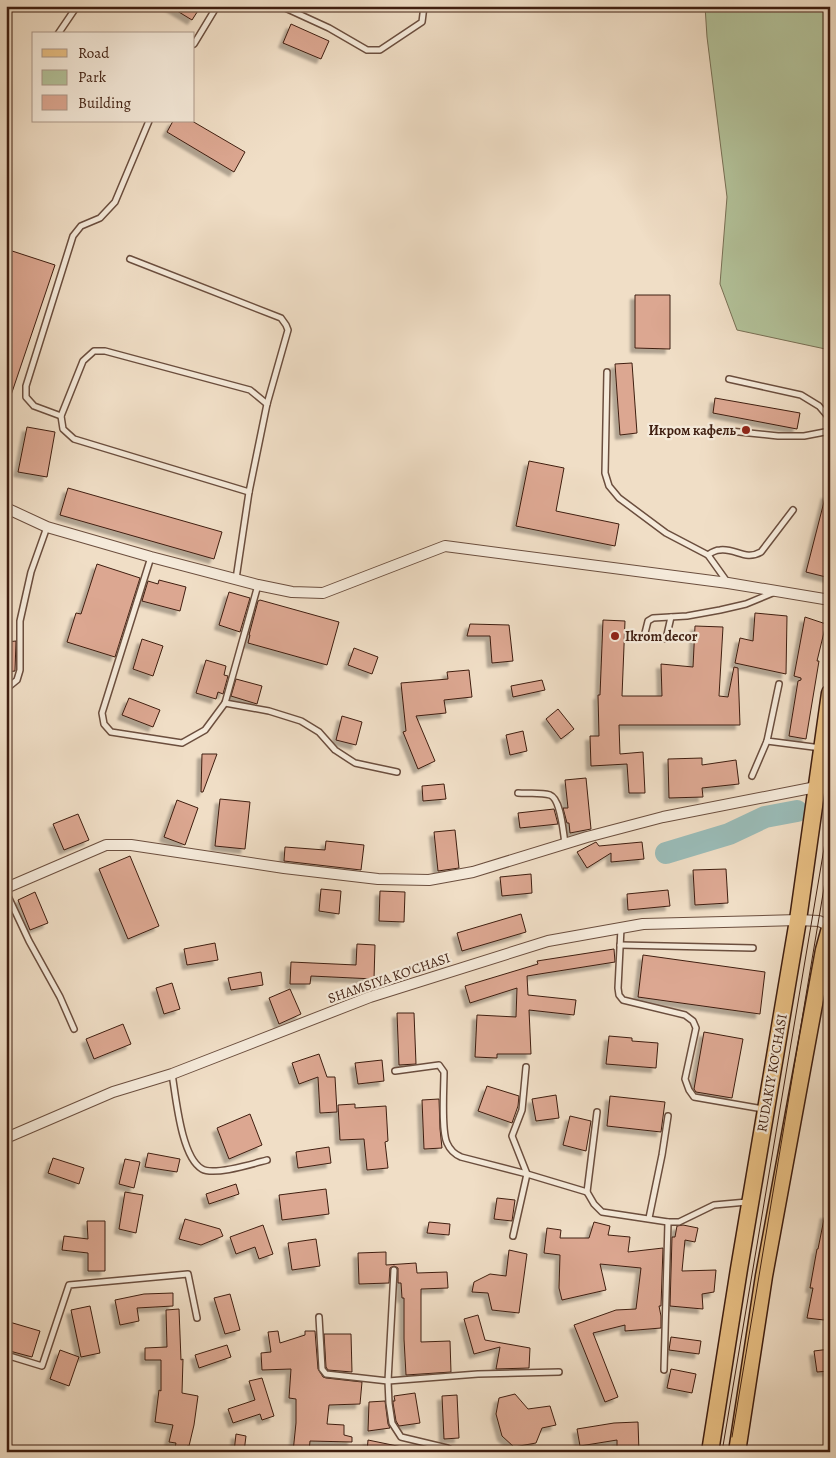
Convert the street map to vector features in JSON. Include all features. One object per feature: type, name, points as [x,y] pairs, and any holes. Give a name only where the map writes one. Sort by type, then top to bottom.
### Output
[{"type":"main road","name":"RUDAKIY KO'CHASI","points":[[710,1452],[798,920],[830,693]]},
{"type":"main road","name":"RUDAKIY KO'CHASI","points":[[737,1452],[764,1276],[824,950],[830,927]]},
{"type":"street","points":[[6,508],[47,527],[151,557],[292,592],[323,593],[445,546],[728,583],[830,600]]},
{"type":"street","points":[[6,888],[106,844],[131,845],[284,868],[369,878],[429,880],[473,872],[565,843],[663,817],[816,787]]},
{"type":"street","name":"SHAMSIYA KO'CHASI","points":[[6,1138],[112,1092],[172,1074],[370,997],[548,941],[643,924],[798,920],[819,921],[830,927]]},
{"type":"lane","points":[[59,32],[77,6]]},
{"type":"lane","points":[[195,42],[217,6]]},
{"type":"lane","points":[[281,6],[329,28],[367,50],[380,50],[422,22],[424,6]]},
{"type":"lane","points":[[61,416],[34,406],[26,397],[26,386],[72,236],[82,226],[100,218],[115,202],[149,122]]},
{"type":"lane","points":[[130,259],[281,318],[288,330],[267,404],[248,492],[236,579]]},
{"type":"lane","points":[[248,492],[74,439],[63,429],[61,416],[83,361],[94,351],[105,351],[250,390],[267,404]]},
{"type":"lane","points":[[607,372],[605,473],[609,486],[619,498],[666,533],[708,554],[728,583]]},
{"type":"lane","points":[[729,379],[800,395],[818,406],[830,419]]},
{"type":"lane","points":[[720,430],[778,436],[804,436],[830,430]]},
{"type":"lane","points":[[708,554],[718,550],[728,550],[755,556],[761,552],[793,510]]},
{"type":"lane","points":[[6,690],[17,680],[20,670],[20,621],[31,572],[47,527]]},
{"type":"lane","points":[[151,557],[102,713],[104,724],[112,732],[182,743],[205,730],[225,703],[258,585]]},
{"type":"lane","points":[[644,637],[648,621],[653,618],[687,616],[746,604],[778,591]]},
{"type":"lane","points":[[666,639],[671,617]]},
{"type":"lane","points":[[752,776],[767,742],[779,684]]},
{"type":"lane","points":[[225,703],[269,711],[301,722],[319,732],[335,750],[355,763],[397,772]]},
{"type":"lane","points":[[767,742],[821,748]]},
{"type":"lane","points":[[518,793],[551,795],[555,798],[558,804],[565,843]]},
{"type":"lane","points":[[6,892],[29,941],[60,997],[74,1029]]},
{"type":"lane","points":[[621,928],[619,995],[623,1000],[685,1015],[693,1021],[696,1028],[684,1079],[694,1097],[766,1110]]},
{"type":"lane","points":[[620,945],[753,948]]},
{"type":"lane","points":[[395,1070],[439,1065],[444,1072],[444,1131],[446,1142],[453,1153],[461,1157],[587,1192]]},
{"type":"lane","points":[[513,1236],[527,1174],[512,1136],[522,1110],[526,1067]]},
{"type":"lane","points":[[172,1074],[179,1121],[191,1158],[202,1170],[220,1172],[266,1160]]},
{"type":"lane","points":[[598,1112],[587,1192],[594,1204],[602,1212],[679,1222],[714,1205],[750,1202]]},
{"type":"lane","points":[[649,1218],[668,1116]]},
{"type":"lane","points":[[664,1370],[668,1222]]},
{"type":"lane","points":[[394,1270],[388,1381],[392,1423],[401,1437],[456,1452]]},
{"type":"lane","points":[[6,1355],[42,1366],[69,1285],[188,1274],[197,1318]]},
{"type":"lane","points":[[319,1318],[322,1369],[326,1374],[388,1381],[478,1374],[559,1372]]},
{"type":"green space","points":[[705,6],[830,6],[830,350],[737,330],[720,284],[727,197],[707,37]]},
{"type":"building","points":[[169,6],[201,6],[192,20]]},
{"type":"building","points":[[291,24],[329,41],[321,59],[283,43]]},
{"type":"building","points":[[172,122],[194,122],[245,152],[234,172],[167,132]]},
{"type":"building","points":[[6,249],[55,265],[8,404],[6,404]]},
{"type":"building","points":[[635,295],[670,295],[670,349],[635,348]]},
{"type":"building","points":[[632,363],[637,433],[620,435],[615,364]]},
{"type":"building","points":[[715,398],[800,413],[797,429],[713,413]]},
{"type":"building","points":[[27,427],[55,432],[47,477],[18,472]]},
{"type":"building","points":[[529,461],[564,468],[556,511],[619,524],[615,546],[516,526]]},
{"type":"building","points":[[68,488],[222,532],[214,559],[60,515]]},
{"type":"building","points":[[826,494],[830,495],[830,578],[806,572]]},
{"type":"building","points":[[97,564],[140,578],[115,657],[67,642],[76,613],[81,614]]},
{"type":"building","points":[[159,580],[186,587],[180,611],[142,601],[148,581],[158,584]]},
{"type":"building","points":[[229,592],[250,598],[240,632],[219,625]]},
{"type":"building","points":[[258,601],[339,622],[327,665],[248,643]]},
{"type":"building","points":[[755,613],[787,616],[786,674],[735,663],[740,638],[753,641]]},
{"type":"building","points":[[805,617],[826,624],[817,661],[819,661],[806,739],[789,736],[798,681],[801,680],[801,678],[794,676]]},
{"type":"building","points":[[603,620],[625,621],[622,696],[662,696],[661,664],[693,667],[695,626],[723,627],[719,696],[728,697],[734,667],[738,668],[740,725],[619,725],[620,754],[643,752],[645,793],[629,793],[627,764],[591,766],[590,736],[599,736],[598,695],[600,695]]},
{"type":"building","points":[[470,624],[509,625],[513,661],[492,663],[490,636],[467,636]]},
{"type":"building","points":[[142,639],[163,646],[153,676],[133,669]]},
{"type":"building","points":[[16,641],[15,671],[6,672],[6,642]]},
{"type":"building","points":[[354,648],[378,657],[372,674],[348,665]]},
{"type":"building","points":[[206,660],[226,666],[224,675],[228,676],[223,694],[218,692],[216,699],[196,693]]},
{"type":"building","points":[[469,670],[472,697],[444,700],[446,713],[416,716],[435,761],[418,769],[403,732],[406,731],[401,683],[448,679],[447,672]]},
{"type":"building","points":[[236,679],[262,686],[257,704],[231,696]]},
{"type":"building","points":[[542,680],[545,690],[513,697],[511,686]]},
{"type":"building","points":[[129,698],[160,710],[153,727],[122,715]]},
{"type":"building","points":[[558,709],[574,729],[561,739],[546,719]]},
{"type":"building","points":[[342,716],[362,722],[356,745],[336,740]]},
{"type":"building","points":[[523,731],[527,751],[510,755],[506,735]]},
{"type":"building","points":[[202,754],[217,754],[203,792],[201,792]]},
{"type":"building","points":[[702,758],[702,765],[736,760],[739,784],[702,788],[703,797],[669,798],[668,759]]},
{"type":"building","points":[[586,778],[591,829],[570,833],[569,823],[567,823],[563,808],[568,808],[565,780]]},
{"type":"building","points":[[444,784],[446,799],[423,801],[422,786]]},
{"type":"building","points":[[220,799],[250,802],[245,849],[215,846]]},
{"type":"building","points":[[177,800],[198,808],[185,845],[164,837]]},
{"type":"building","points":[[554,809],[558,824],[520,828],[518,813]]},
{"type":"building","points":[[78,814],[89,840],[64,850],[53,824]]},
{"type":"building","points":[[455,830],[459,868],[438,871],[434,832]]},
{"type":"building","points":[[326,841],[364,845],[361,870],[284,861],[285,847],[325,850]]},
{"type":"building","points":[[596,842],[599,846],[642,842],[644,859],[611,862],[611,853],[587,868],[577,852]]},
{"type":"building","points":[[130,856],[159,926],[128,939],[99,869]]},
{"type":"building","points":[[726,869],[728,903],[695,905],[693,870]]},
{"type":"building","points":[[531,874],[532,893],[502,896],[500,877]]},
{"type":"building","points":[[321,889],[341,891],[339,914],[319,911]]},
{"type":"building","points":[[668,890],[670,906],[628,910],[627,894]]},
{"type":"building","points":[[380,891],[405,892],[404,922],[379,921]]},
{"type":"building","points":[[35,892],[48,923],[30,930],[18,900]]},
{"type":"building","points":[[521,914],[526,932],[462,951],[457,933]]},
{"type":"building","points":[[215,943],[218,960],[187,965],[184,949]]},
{"type":"building","points":[[357,944],[375,945],[374,979],[311,976],[310,984],[290,984],[291,962],[356,965]]},
{"type":"building","points":[[614,949],[615,962],[527,976],[528,995],[576,1000],[574,1015],[529,1010],[531,1054],[497,1054],[497,1058],[475,1057],[477,1015],[516,1017],[517,988],[470,1003],[465,986],[538,964],[537,961]]},
{"type":"building","points":[[643,955],[765,972],[760,1014],[638,997]]},
{"type":"building","points":[[261,972],[263,985],[231,990],[228,978]]},
{"type":"building","points":[[172,983],[180,1009],[164,1014],[156,988]]},
{"type":"building","points":[[290,989],[301,1014],[279,1024],[269,998]]},
{"type":"building","points":[[397,1013],[414,1013],[416,1064],[399,1065]]},
{"type":"building","points":[[123,1024],[131,1044],[94,1059],[86,1039]]},
{"type":"building","points":[[704,1032],[743,1039],[732,1098],[696,1092],[694,1089]]},
{"type":"building","points":[[609,1036],[632,1038],[632,1041],[658,1043],[656,1068],[606,1064]]},
{"type":"building","points":[[319,1054],[327,1077],[335,1077],[337,1112],[320,1113],[318,1077],[299,1084],[292,1063]]},
{"type":"building","points":[[382,1060],[384,1081],[358,1084],[355,1063]]},
{"type":"building","points":[[487,1086],[519,1096],[518,1106],[512,1123],[478,1111]]},
{"type":"building","points":[[556,1095],[559,1118],[536,1121],[532,1099]]},
{"type":"building","points":[[610,1096],[665,1102],[661,1132],[607,1126]]},
{"type":"building","points":[[439,1099],[442,1148],[424,1149],[422,1100]]},
{"type":"building","points":[[355,1104],[355,1108],[386,1106],[388,1141],[385,1142],[388,1168],[367,1170],[364,1139],[340,1140],[338,1105]]},
{"type":"building","points":[[250,1114],[262,1145],[229,1159],[217,1128]]},
{"type":"building","points":[[570,1116],[591,1121],[586,1151],[563,1145]]},
{"type":"building","points":[[329,1147],[331,1163],[298,1168],[296,1152]]},
{"type":"building","points":[[148,1153],[180,1159],[177,1172],[145,1167]]},
{"type":"building","points":[[53,1158],[84,1168],[79,1184],[48,1173]]},
{"type":"building","points":[[125,1159],[140,1162],[134,1188],[119,1184]]},
{"type":"building","points":[[236,1184],[239,1194],[209,1204],[206,1194]]},
{"type":"building","points":[[326,1189],[329,1214],[282,1220],[279,1195]]},
{"type":"building","points":[[125,1192],[143,1195],[136,1233],[119,1229]]},
{"type":"building","points":[[497,1198],[515,1200],[512,1221],[494,1219]]},
{"type":"building","points":[[825,1214],[830,1215],[830,1283],[824,1320],[807,1318],[813,1288],[810,1288]]},
{"type":"building","points":[[185,1219],[220,1229],[223,1236],[201,1245],[179,1239]]},
{"type":"building","points":[[87,1221],[105,1221],[105,1271],[88,1271],[88,1253],[62,1250],[64,1236],[88,1239]]},
{"type":"building","points":[[429,1222],[450,1224],[449,1235],[427,1233]]},
{"type":"building","points":[[594,1222],[610,1226],[608,1235],[630,1237],[628,1252],[663,1248],[661,1306],[659,1306],[661,1328],[625,1331],[625,1325],[593,1333],[618,1397],[605,1402],[574,1325],[616,1310],[636,1309],[641,1268],[600,1264],[606,1290],[562,1300],[559,1288],[560,1255],[544,1253],[547,1228],[561,1230],[560,1238],[589,1238]]},
{"type":"building","points":[[263,1225],[273,1254],[259,1259],[255,1247],[236,1254],[230,1237]]},
{"type":"building","points":[[683,1225],[698,1228],[695,1242],[685,1240],[682,1271],[716,1270],[714,1292],[702,1294],[703,1309],[670,1306],[672,1237],[675,1237],[677,1226]]},
{"type":"building","points":[[316,1239],[320,1266],[292,1270],[288,1243]]},
{"type":"building","points":[[509,1250],[527,1254],[519,1313],[492,1310],[488,1293],[472,1292],[474,1282],[490,1274],[506,1276]]},
{"type":"building","points":[[386,1252],[386,1265],[416,1263],[417,1273],[447,1272],[448,1288],[421,1289],[421,1342],[450,1341],[451,1372],[406,1375],[404,1298],[402,1298],[401,1283],[398,1283],[398,1268],[394,1266],[390,1268],[389,1283],[359,1284],[358,1253]]},
{"type":"building","points":[[173,1293],[173,1306],[137,1308],[139,1321],[120,1325],[115,1300],[144,1294]]},
{"type":"building","points":[[230,1294],[240,1330],[225,1334],[214,1298]]},
{"type":"building","points":[[90,1306],[100,1353],[81,1357],[71,1310]]},
{"type":"building","points":[[179,1309],[181,1360],[183,1359],[182,1393],[198,1396],[194,1425],[189,1446],[187,1446],[185,1452],[174,1452],[176,1443],[169,1442],[173,1425],[155,1422],[159,1390],[161,1391],[161,1360],[145,1360],[145,1348],[167,1347],[166,1310]]},
{"type":"building","points":[[478,1315],[485,1340],[530,1348],[529,1368],[496,1369],[500,1347],[474,1354],[464,1319]]},
{"type":"building","points":[[6,1321],[40,1331],[32,1357],[6,1350]]},
{"type":"building","points":[[278,1331],[280,1343],[305,1335],[305,1331],[315,1331],[318,1369],[323,1377],[362,1382],[360,1404],[329,1405],[327,1424],[344,1425],[344,1435],[352,1437],[352,1442],[310,1441],[309,1452],[293,1452],[296,1399],[289,1398],[291,1369],[262,1370],[261,1353],[271,1352],[268,1332]]},
{"type":"building","points":[[324,1334],[351,1334],[352,1372],[328,1370],[326,1367]]},
{"type":"building","points":[[671,1337],[701,1341],[699,1354],[669,1350]]},
{"type":"building","points":[[227,1345],[231,1357],[199,1368],[195,1355]]},
{"type":"building","points":[[830,1349],[830,1371],[817,1372],[814,1351]]},
{"type":"building","points":[[60,1350],[79,1357],[69,1386],[50,1379]]},
{"type":"building","points":[[671,1369],[696,1374],[692,1393],[667,1388]]},
{"type":"building","points":[[262,1378],[274,1416],[262,1420],[260,1414],[233,1423],[228,1409],[255,1400],[249,1381]]},
{"type":"building","points":[[415,1393],[420,1423],[399,1426],[396,1421],[393,1403],[395,1401],[394,1396]]},
{"type":"building","points":[[515,1394],[528,1409],[550,1406],[556,1425],[542,1428],[536,1443],[514,1447],[502,1436],[496,1414],[499,1398]]},
{"type":"building","points":[[457,1395],[459,1438],[444,1439],[442,1396]]},
{"type":"building","points":[[385,1401],[390,1428],[368,1431],[369,1402]]},
{"type":"building","points":[[638,1422],[639,1452],[617,1452],[617,1440],[580,1446],[577,1429],[614,1423]]},
{"type":"building","points":[[236,1434],[246,1436],[244,1452],[234,1452]]},
{"type":"building","points":[[368,1440],[402,1447],[401,1452],[367,1452]]},
{"type":"waterway","points":[[666,853],[729,834],[765,817],[797,811]]},
{"type":"tram line","points":[[722,1452],[830,813]]},
{"type":"tram line","points":[[732,1437],[827,870]]},
{"type":"place","name":"Икром кафель","points":[[746,430]]},
{"type":"place","name":"Ikrom decor","points":[[615,636]]}]
